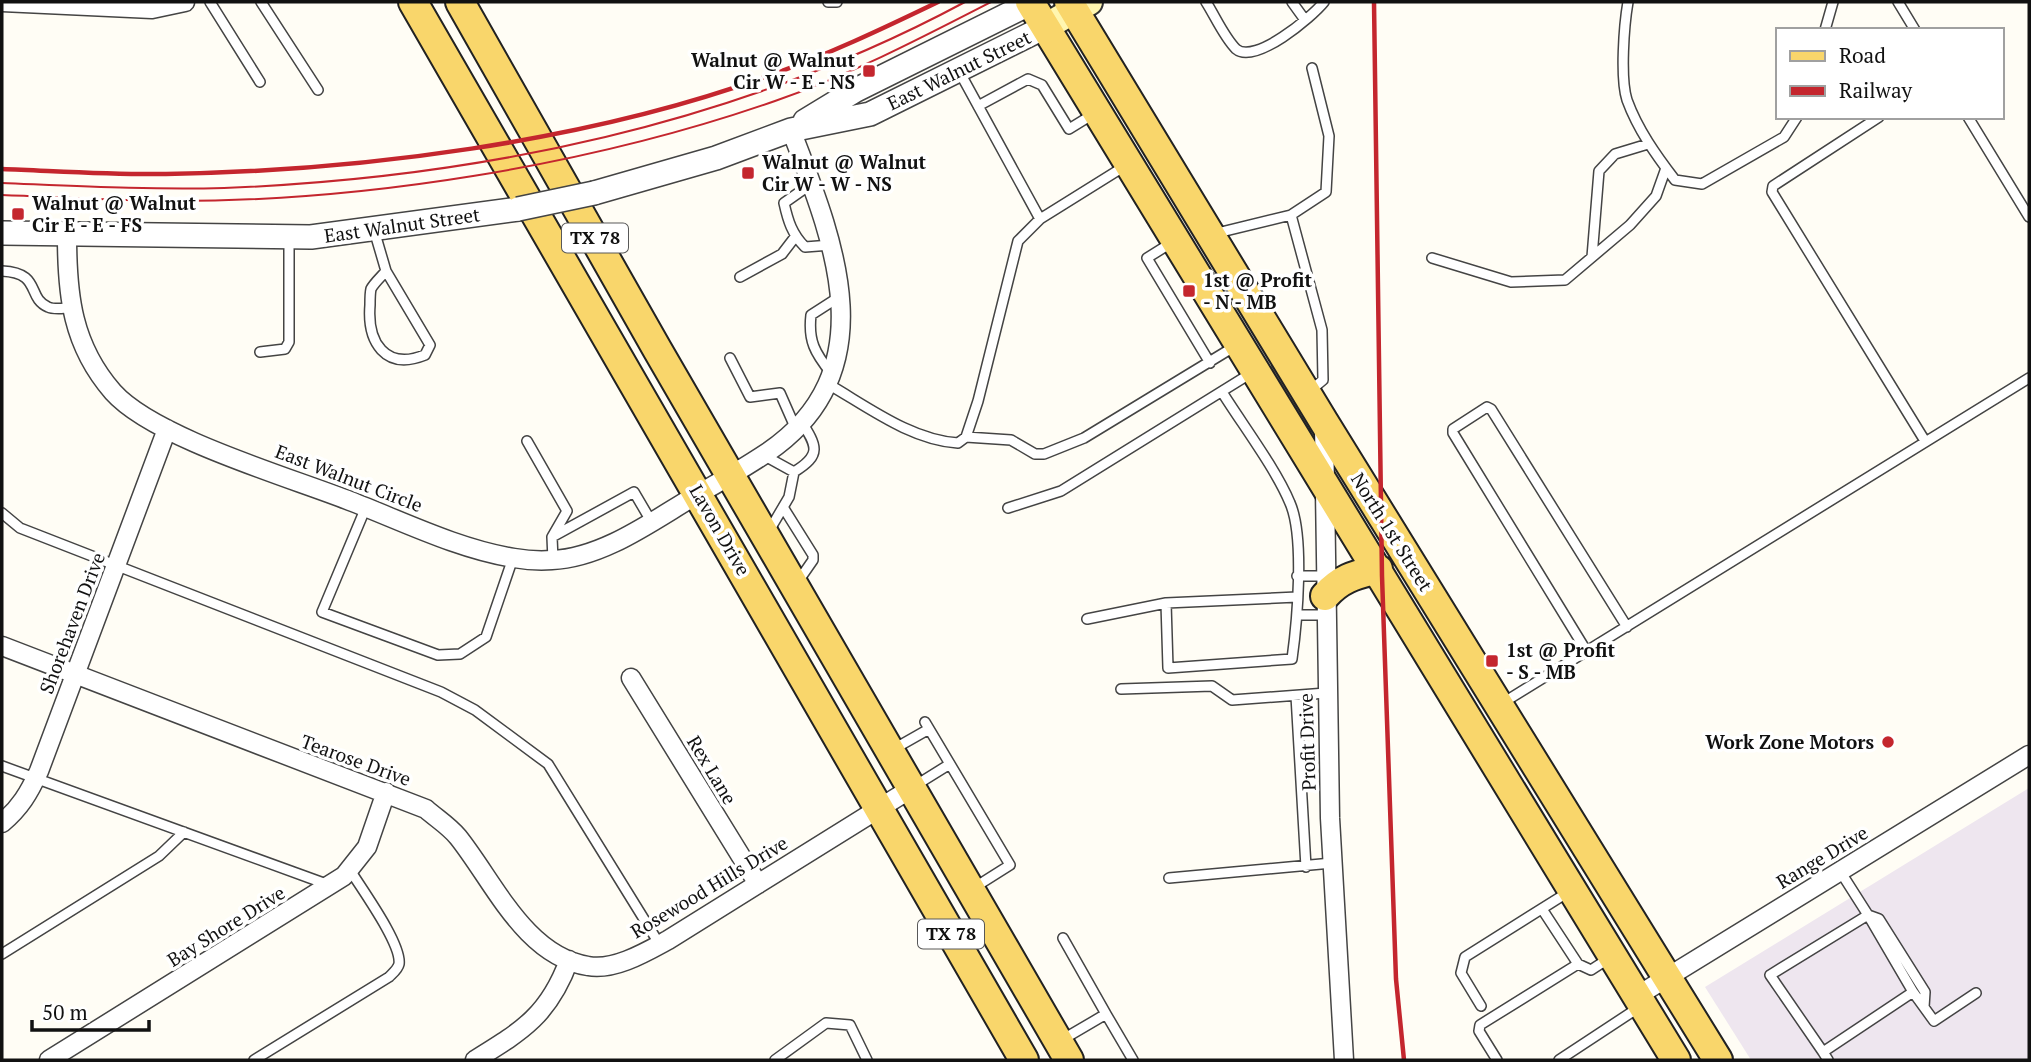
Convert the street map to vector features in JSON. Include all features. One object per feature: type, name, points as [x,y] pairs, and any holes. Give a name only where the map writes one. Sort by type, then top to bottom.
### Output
[{"type":"main road","name":"Lavon Drive","points":[[413,2],[1024,1060]]},
{"type":"main road","name":"Lavon Drive","points":[[460,2],[1064,1051]]},
{"type":"main road","name":"North 1st Street","points":[[1032,2],[1128,164],[1472,722],[1676,1060]]},
{"type":"main road","name":"North 1st Street","points":[[1078,5],[1210,234],[1324,422],[1718,1060]]},
{"type":"main road","points":[[1045,27],[1078,5]]},
{"type":"main road","points":[[1325,596],[1337,583],[1349,576],[1377,569]]},
{"type":"main road","points":[[1472,722],[1499,704]]},
{"type":"street","points":[[2,2],[152,9],[185,2]]},
{"type":"street","name":"East Walnut Street","points":[[791,130],[856,90],[1032,2]]},
{"type":"street","name":"East Walnut Street","points":[[2,233],[289,237],[374,230],[518,209],[594,192],[716,158],[791,130],[870,114],[1045,27]]},
{"type":"street","points":[[791,130],[831,246],[841,296],[840,353],[830,379]]},
{"type":"street","name":"East Walnut Circle","points":[[67,236],[67,288],[84,350],[95,370],[116,395],[140,415],[167,429],[366,507],[463,544],[513,558],[553,560],[603,546],[651,522],[763,455],[798,424],[830,379]]},
{"type":"street","name":"Profit Drive","points":[[1324,422],[1326,693],[1332,863],[1344,1060]]},
{"type":"street","name":"Shorehaven Drive","points":[[2,823],[17,810],[36,778],[167,429]]},
{"type":"street","name":"Tearose Drive","points":[[2,646],[426,809],[455,834],[520,922],[541,944],[569,960]]},
{"type":"street","name":"Rex Lane","points":[[631,678],[758,884]]},
{"type":"street","name":"Range Drive","points":[[1640,1000],[1667,976],[2029,755]]},
{"type":"street","name":"Rosewood Hills Drive","points":[[569,960],[589,967],[608,965],[660,945],[912,788]]},
{"type":"street","name":"Bay Shore Drive","points":[[49,1060],[350,870],[367,847],[386,792]]},
{"type":"street","points":[[475,1060],[527,1028],[562,980],[569,960]]},
{"type":"lane","points":[[210,2],[260,82]]},
{"type":"lane","points":[[261,2],[318,90]]},
{"type":"lane","points":[[828,2],[837,2]]},
{"type":"lane","points":[[1206,2],[1237,50],[1248,53],[1257,53],[1305,20],[1324,2]]},
{"type":"lane","points":[[1292,2],[1305,20]]},
{"type":"lane","points":[[1628,2],[1624,28],[1626,98],[1648,144],[1675,180],[1702,184],[1784,136],[1796,119]]},
{"type":"lane","points":[[1826,28],[1833,2]]},
{"type":"lane","points":[[1898,2],[1914,28]]},
{"type":"lane","points":[[1210,234],[1291,215],[1326,192],[1329,136],[1312,68]]},
{"type":"lane","points":[[959,71],[1040,219]]},
{"type":"lane","points":[[978,106],[1028,79],[1042,85],[1069,129],[1097,113]]},
{"type":"lane","points":[[1876,119],[1773,186],[1772,192],[1925,441]]},
{"type":"lane","points":[[1969,119],[2029,217]]},
{"type":"lane","points":[[1592,257],[1599,170],[1615,154],[1648,144]]},
{"type":"lane","points":[[841,296],[811,315],[809,333],[813,351],[830,379],[907,429],[944,442],[958,443],[966,437],[1018,241],[1040,219],[1128,164]]},
{"type":"lane","points":[[1432,258],[1511,282],[1565,280],[1630,225],[1656,196],[1666,168]]},
{"type":"lane","points":[[811,184],[784,203],[795,237],[805,247],[831,246]]},
{"type":"lane","points":[[1291,215],[1322,330],[1323,380],[1307,393]]},
{"type":"lane","points":[[374,230],[386,271],[426,333],[430,345],[425,355],[416,359],[399,358],[378,348],[372,339],[368,324],[372,289],[386,271]]},
{"type":"lane","points":[[260,352],[285,349],[289,342],[289,237]]},
{"type":"lane","points":[[740,277],[782,254],[795,237]]},
{"type":"lane","points":[[1175,240],[1147,258],[1210,363]]},
{"type":"lane","points":[[2,271],[21,274],[30,281],[43,303],[50,308],[71,308]]},
{"type":"lane","points":[[966,437],[1011,440],[1035,454],[1044,454],[1084,438],[1239,345]]},
{"type":"lane","points":[[730,358],[750,397],[779,393],[816,449],[808,463],[794,472],[789,496],[766,535]]},
{"type":"lane","points":[[1008,508],[1061,491],[1255,371]]},
{"type":"lane","points":[[1499,704],[2029,379]]},
{"type":"lane","points":[[1166,603],[1168,668],[1292,660],[1297,615],[1297,576],[1291,504],[1222,392]]},
{"type":"lane","points":[[1587,652],[1453,433],[1453,429],[1487,407],[1491,409],[1627,627]]},
{"type":"lane","points":[[527,441],[567,511],[552,537],[553,560]]},
{"type":"lane","points":[[763,455],[794,472]]},
{"type":"lane","points":[[552,537],[634,492],[651,522]]},
{"type":"lane","points":[[366,507],[322,612],[438,655],[460,654],[486,637],[513,558]]},
{"type":"lane","points":[[783,507],[813,555],[813,560],[795,586]]},
{"type":"lane","points":[[2,513],[20,528],[441,692],[475,710],[510,733],[548,764],[561,781],[660,945]]},
{"type":"lane","points":[[1297,576],[1325,596],[1297,615]]},
{"type":"lane","points":[[1087,619],[1166,603],[1297,597]]},
{"type":"lane","points":[[1121,689],[1212,687],[1232,700],[1326,693]]},
{"type":"lane","points":[[1296,695],[1306,867]]},
{"type":"lane","points":[[890,751],[927,725],[1010,865],[971,890]]},
{"type":"lane","points":[[912,788],[950,764]]},
{"type":"lane","points":[[2,766],[330,885]]},
{"type":"lane","points":[[2,954],[159,856],[184,832]]},
{"type":"lane","points":[[1169,878],[1332,863]]},
{"type":"lane","points":[[254,1060],[389,977],[398,968],[399,961],[386,929],[350,870]]},
{"type":"lane","points":[[1840,870],[1913,992],[1934,1021],[1976,993]]},
{"type":"lane","points":[[1481,1006],[1461,973],[1465,957],[1572,890]]},
{"type":"lane","points":[[1542,909],[1578,964],[1591,970],[1613,957]]},
{"type":"lane","points":[[1868,915],[1879,919],[1925,992],[1924,1007]]},
{"type":"lane","points":[[1868,915],[1770,975],[1826,1056],[1913,992]]},
{"type":"lane","points":[[1063,938],[1133,1060]]},
{"type":"lane","points":[[1497,1060],[1479,1031],[1480,1025],[1578,964]]},
{"type":"lane","points":[[1559,1060],[1640,1000]]},
{"type":"lane","points":[[1064,1051],[1106,1014]]},
{"type":"lane","points":[[775,1060],[826,1023],[850,1025],[867,1060]]},
{"type":"shaded area","points":[[2029,788],[2029,1060],[1751,1060],[1705,987]]},
{"type":"tram line","points":[[2,183],[224,188],[416,172],[511,157],[605,137],[698,112],[789,81],[878,45],[965,2]]},
{"type":"tram line","points":[[2,195],[166,201],[241,200],[396,187],[553,161],[704,124],[803,91],[858,68],[991,2]]},
{"type":"railway","points":[[2,169],[145,174],[240,172],[316,167],[472,149],[625,119],[698,99],[768,76],[833,50],[938,2]]},
{"type":"railway","points":[[1374,2],[1382,576],[1396,979],[1404,1060]]},
{"type":"place","name":"Walnut @ Walnut Cir W - E - NS","points":[[869,71]]},
{"type":"place","name":"Walnut @ Walnut Cir W - W - NS","points":[[748,173]]},
{"type":"place","name":"Walnut @ Walnut Cir E - E - FS","points":[[18,214]]},
{"type":"place","name":"1st @ Profit - N - MB","points":[[1189,291]]},
{"type":"place","name":"1st @ Profit - S - MB","points":[[1492,661]]},
{"type":"place","name":"Work Zone Motors","points":[[1888,742]]}]
